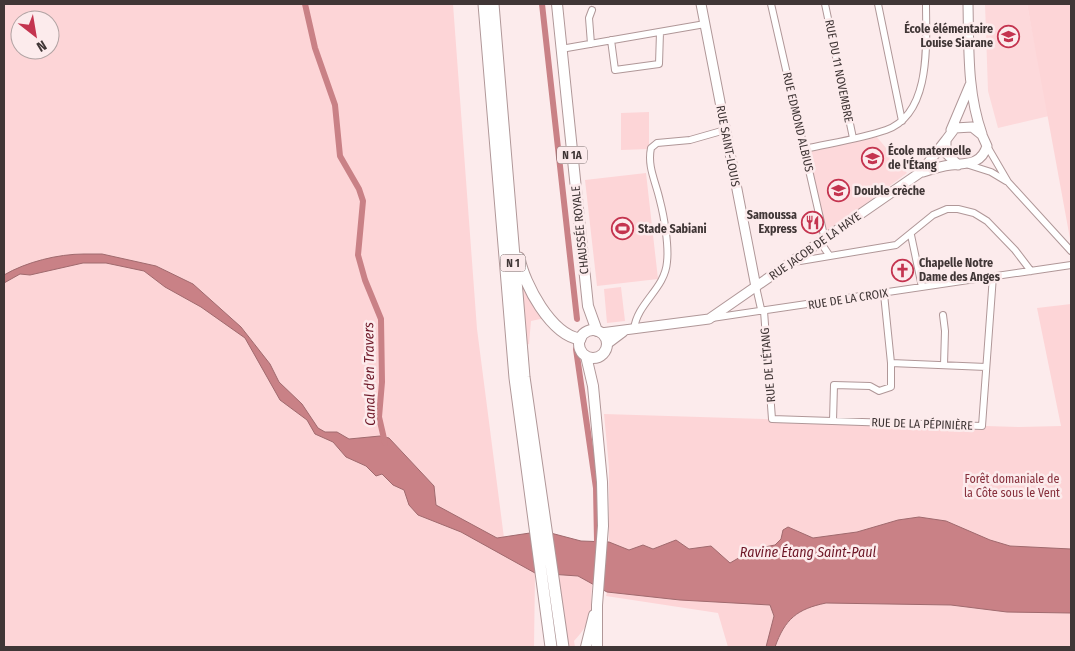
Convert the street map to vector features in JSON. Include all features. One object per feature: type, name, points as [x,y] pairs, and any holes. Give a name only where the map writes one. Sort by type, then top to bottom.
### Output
[{"type":"highway","name":"N 1","points":[[484,4],[522,446],[563,647]]},
{"type":"highway","name":"N 1","points":[[493,4],[524,377],[538,519],[541,579],[549,647]]},
{"type":"highway","points":[[510,215],[522,272],[531,291],[558,327],[570,337],[582,336]]},
{"type":"main road","name":"CHAUSSÉE ROYALE","points":[[557,4],[588,306],[599,332]]},
{"type":"main road","name":"RUE SAINT-LOUIS","points":[[701,4],[756,287]]},
{"type":"main road","points":[[968,4],[970,84],[973,110],[987,146],[980,158],[969,165],[958,165],[946,153],[946,140],[970,84]]},
{"type":"main road","points":[[951,130],[965,126],[972,127],[982,135]]},
{"type":"main road","name":"RUE JACOB DE LA HAYE","points":[[709,319],[921,172],[946,140]]},
{"type":"main road","name":"RUE JACOB DE LA HAYE","points":[[921,172],[939,167],[958,165]]},
{"type":"main road","name":"CHAUSSÉE ROYALE","points":[[582,336],[588,306]]},
{"type":"main road","name":"RUE DE LA CROIX","points":[[599,332],[630,330],[709,319]]},
{"type":"main road","name":"RUE DE LA CROIX","points":[[606,344],[630,330]]},
{"type":"main road","points":[[593,386],[599,357],[605,351],[606,344],[599,332],[582,336],[579,347],[586,356],[593,386],[603,526],[596,647]]},
{"type":"main road","points":[[586,356],[599,357]]},
{"type":"main road","points":[[586,647],[597,605]]},
{"type":"street","name":"RUE EDMOND ALBIUS","points":[[771,4],[823,241],[829,255]]},
{"type":"street","name":"RUE DU 11 NOVEMBRE","points":[[825,4],[852,138]]},
{"type":"street","points":[[878,4],[902,121]]},
{"type":"street","points":[[804,148],[888,130],[902,121],[910,112],[920,94],[926,41],[926,4]]},
{"type":"street","points":[[591,44],[589,18],[592,10]]},
{"type":"street","points":[[561,50],[705,24]]},
{"type":"street","points":[[611,40],[615,70],[659,64],[660,32]]},
{"type":"street","points":[[630,330],[641,309],[662,280],[667,262],[660,201],[649,164],[651,148],[657,143],[690,140],[726,130]]},
{"type":"street","points":[[987,146],[1008,182],[1071,251]]},
{"type":"street","points":[[969,165],[991,172],[1008,182]]},
{"type":"street","points":[[793,262],[896,245],[911,235],[933,215],[947,209],[974,212],[987,221],[1032,271]]},
{"type":"street","points":[[911,235],[922,287]]},
{"type":"street","name":"RUE DE LA CROIX","points":[[709,319],[1071,265]]},
{"type":"street","name":"RUE DE LA PÉPINIÈRE","points":[[772,419],[982,426],[993,276]]},
{"type":"street","name":"RUE DE L'ÉTANG","points":[[756,287],[762,310],[772,419]]},
{"type":"street","points":[[833,421],[834,385],[870,386],[879,391],[891,387],[891,363],[884,294]]},
{"type":"street","points":[[943,315],[945,331],[944,365]]},
{"type":"street","points":[[891,363],[986,367]]},
{"type":"shaded area","name":"École élémentaire Louise Siarane","points":[[985,4],[1027,4],[1049,116],[998,128],[988,91]]},
{"type":"shaded area","points":[[876,136],[907,173],[825,234],[807,151]]},
{"type":"green space","name":"Forêt domaniale de la Côte sous le Vent","points":[[4,4],[453,4],[477,329],[504,538],[543,531],[581,541],[609,542],[609,467],[604,414],[1019,427],[1061,426],[1037,308],[1071,304],[1071,647],[728,647],[718,613],[606,596],[607,592],[592,584],[591,609],[588,621],[574,641],[575,647],[569,647],[557,576],[535,573],[534,647],[4,647]]},
{"type":"green space","points":[[1027,4],[1071,4],[1071,244]]},
{"type":"green space","points":[[649,112],[649,149],[621,150],[621,113]]},
{"type":"green space","name":"Stade Sabiani","points":[[646,173],[658,279],[597,286],[585,180]]},
{"type":"green space","points":[[524,285],[545,318],[531,321],[529,344],[525,345],[521,286]]},
{"type":"green space","points":[[621,287],[625,321],[607,323],[604,289]]},
{"type":"water","name":"Ravine Étang Saint-Paul","points":[[74,254],[102,254],[156,266],[193,284],[241,327],[270,364],[279,382],[302,404],[318,428],[325,432],[337,432],[349,439],[380,436],[389,438],[434,486],[436,505],[497,538],[543,531],[581,541],[609,542],[629,550],[643,545],[653,549],[676,540],[689,549],[711,546],[730,563],[754,549],[775,545],[781,539],[783,530],[788,527],[813,538],[857,532],[898,520],[919,517],[946,521],[990,540],[1010,546],[1071,549],[1071,613],[1007,612],[951,605],[826,603],[807,608],[793,617],[783,629],[775,647],[766,647],[774,616],[770,605],[680,600],[607,592],[578,576],[535,573],[461,532],[418,515],[409,505],[404,490],[393,485],[382,474],[376,476],[366,466],[346,457],[333,442],[315,434],[307,420],[280,400],[245,338],[201,307],[165,287],[144,271],[106,263],[83,263],[30,275],[20,274],[4,283],[4,275],[32,263]]},
{"type":"waterway","name":"Canal d'en Travers","points":[[305,4],[315,48],[335,105],[340,156],[359,189],[363,201],[358,255],[365,280],[381,319],[382,382],[379,417],[385,443]]},
{"type":"waterway","points":[[542,4],[577,319]]},
{"type":"waterway","points":[[576,349],[596,488],[597,541]]},
{"type":"place","name":"École élémentaire Louise Siarane","points":[[1009,36]]},
{"type":"place","name":"École maternelle de l'Étang","points":[[872,158]]},
{"type":"place","name":"Double crèche","points":[[838,191]]},
{"type":"place","name":"Samoussa Express","points":[[813,222]]},
{"type":"place","name":"Stade Sabiani","points":[[622,229]]},
{"type":"place","name":"Chapelle Notre Dame des Anges","points":[[903,270]]}]
